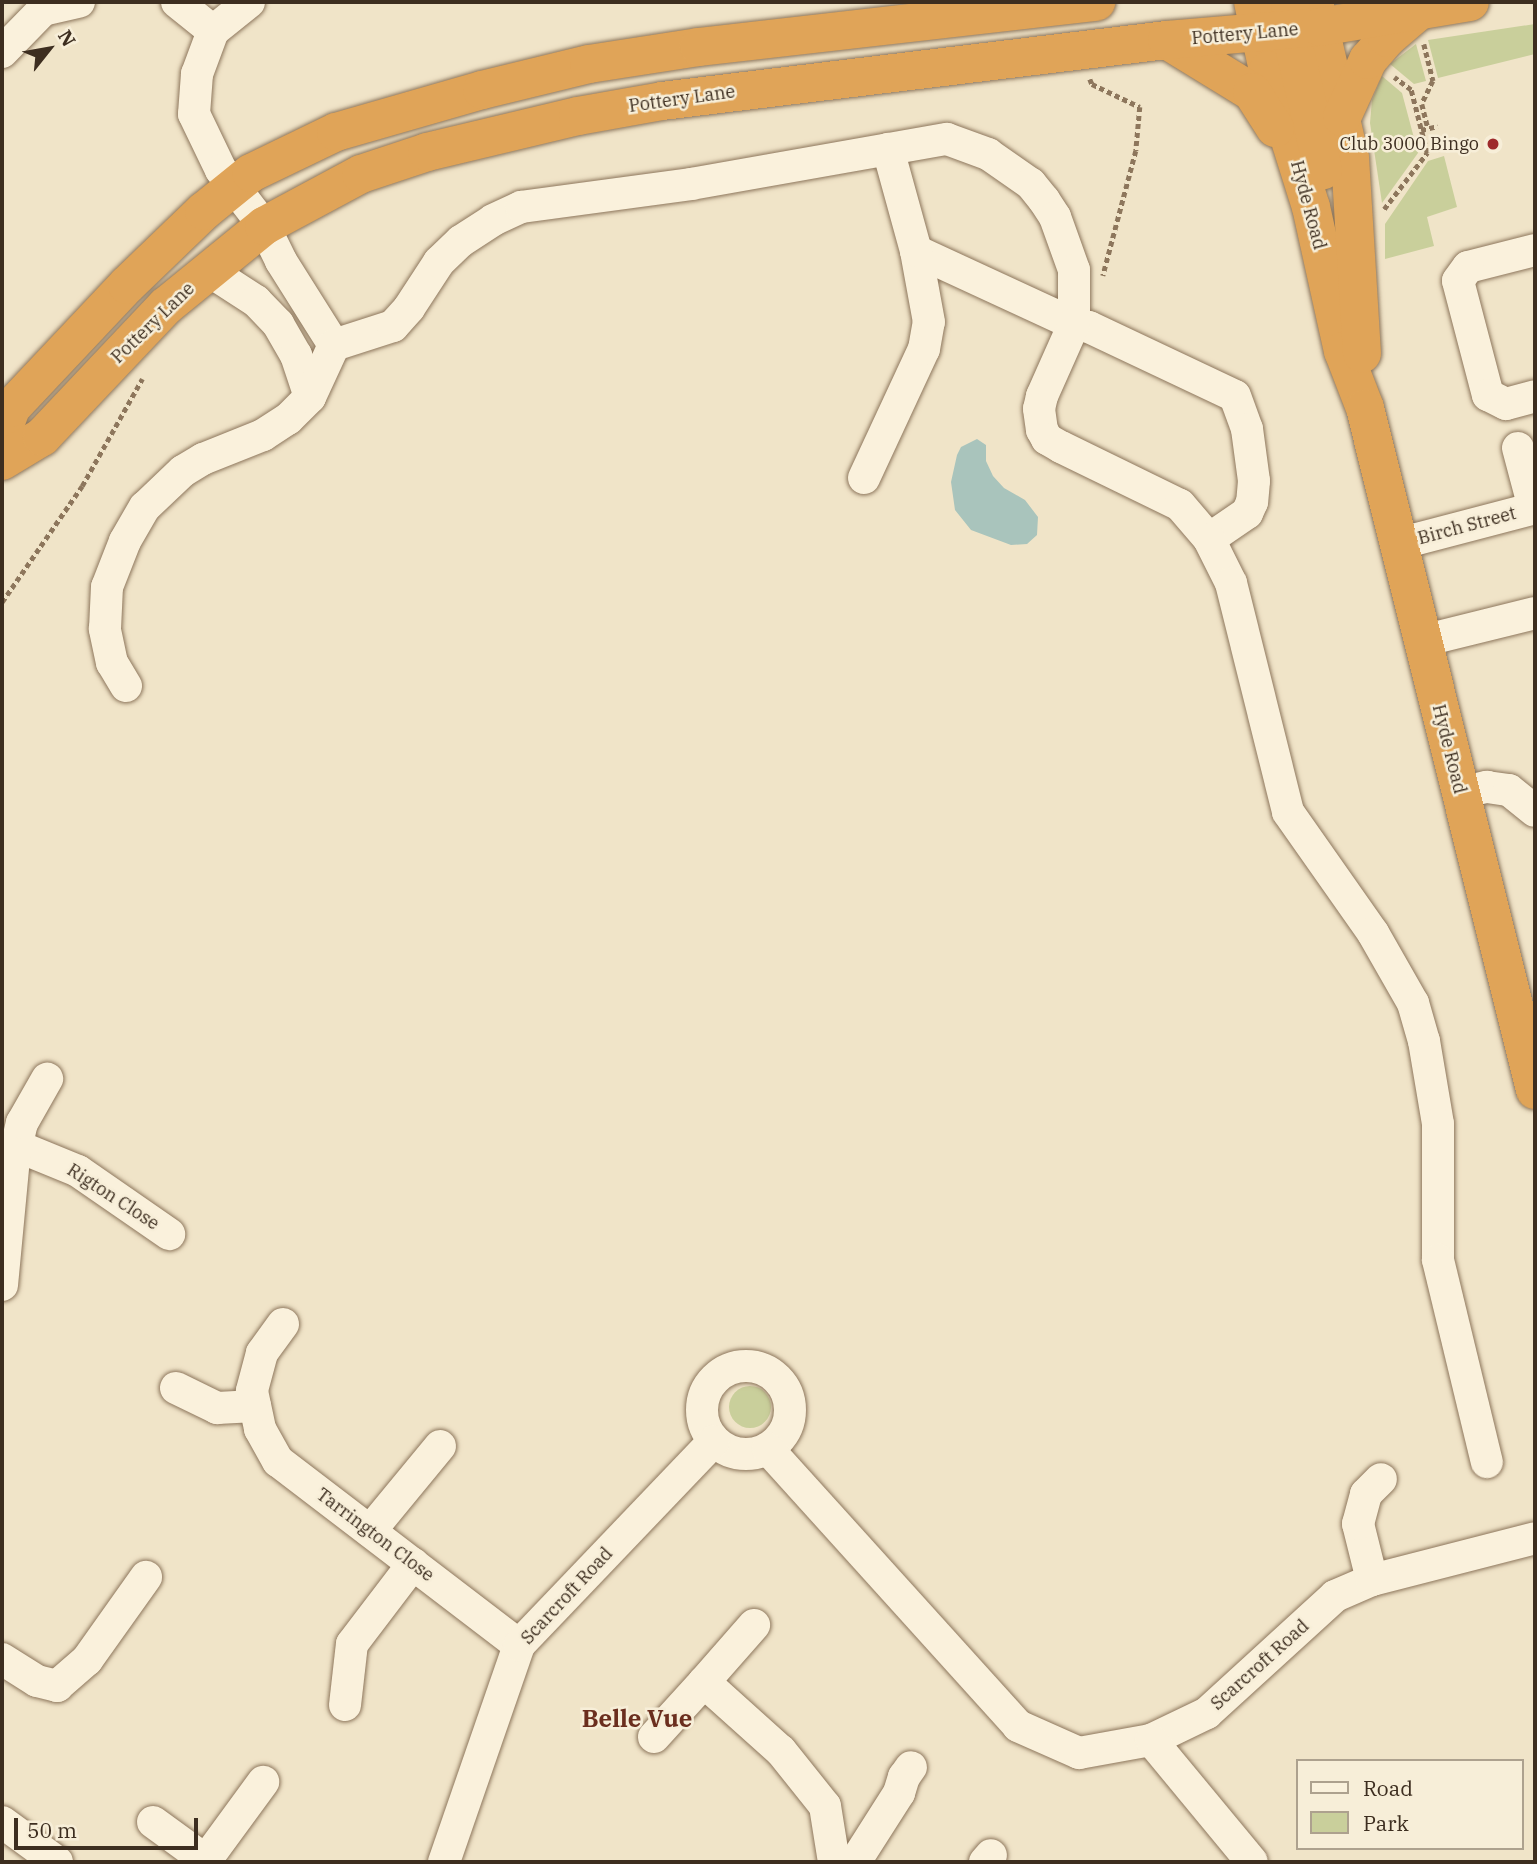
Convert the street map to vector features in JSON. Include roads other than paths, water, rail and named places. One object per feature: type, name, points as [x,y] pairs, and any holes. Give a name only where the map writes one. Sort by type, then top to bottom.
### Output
[{"type":"highway","points":[[2,433],[11,408],[127,285],[204,211],[251,173],[336,132],[482,89],[589,64],[699,47],[1096,2]]},
{"type":"highway","name":"Pottery Lane","points":[[2,460],[42,437],[166,306],[264,226],[361,174],[427,152],[578,116],[662,101],[1167,40],[1286,14],[1421,21],[1470,2]]},
{"type":"highway","points":[[1286,14],[1321,153],[1328,211],[1324,266]]},
{"type":"highway","name":"Hyde Road","points":[[1286,14],[1342,117],[1350,158],[1356,225],[1365,408]]},
{"type":"highway","name":"Hyde Road","points":[[1286,14],[1311,207],[1343,351],[1365,408],[1535,1090]]},
{"type":"highway","points":[[1342,117],[1368,61],[1387,38],[1421,21]]},
{"type":"highway","points":[[1167,40],[1226,75],[1261,103],[1282,140],[1311,207]]},
{"type":"street","points":[[2,52],[43,10],[79,2]]},
{"type":"street","points":[[177,2],[213,31]]},
{"type":"street","points":[[249,2],[213,31],[197,74],[194,114],[219,167],[264,226],[281,261],[334,345]]},
{"type":"street","points":[[126,686],[112,663],[105,629],[107,587],[125,541],[145,507],[183,471],[203,459],[263,435],[288,419],[310,397],[334,345],[393,326],[409,308],[439,262],[461,241],[493,220],[521,207],[691,184],[947,139],[988,154],[1031,184],[1055,217],[1074,270],[1082,326],[1039,409],[1047,439],[1180,505],[1209,539],[1231,583],[1287,812],[1373,933],[1413,1003],[1424,1041],[1438,1124],[1438,1260],[1487,1462]]},
{"type":"street","points":[[864,478],[924,349],[929,322],[916,251],[888,149]]},
{"type":"street","points":[[1535,250],[1468,267],[1458,281],[1488,395],[1506,404],[1535,396]]},
{"type":"street","points":[[916,251],[1235,396],[1247,429],[1254,481],[1252,502],[1241,518],[1209,539]]},
{"type":"street","points":[[208,270],[256,301],[278,324],[296,355],[310,397]]},
{"type":"street","points":[[1518,448],[1534,508]]},
{"type":"street","name":"Birch Street","points":[[1398,544],[1534,508]]},
{"type":"street","points":[[1422,641],[1535,613]]},
{"type":"street","points":[[1461,793],[1487,787],[1509,790],[1534,808]]},
{"type":"street","points":[[3,1264],[22,1123],[47,1079]]},
{"type":"street","name":"Rigton Close","points":[[17,1146],[78,1171],[169,1234]]},
{"type":"street","name":"Tarrington Close","points":[[283,1324],[262,1353],[252,1391],[260,1429],[278,1461],[519,1645]]},
{"type":"street","points":[[746,1366],[773,1375],[789,1399],[791,1414],[787,1428],[768,1449],[755,1454],[740,1454],[726,1450],[714,1441],[706,1429],[702,1414],[706,1393],[719,1376],[746,1366]]},
{"type":"street","points":[[176,1388],[217,1408],[255,1406]]},
{"type":"street","name":"Scarcroft Road","points":[[444,1862],[519,1645],[714,1441]]},
{"type":"street","points":[[370,1531],[440,1446]]},
{"type":"street","name":"Scarcroft Road","points":[[768,1449],[1018,1726],[1079,1753],[1151,1741],[1207,1713],[1335,1596],[1372,1580],[1535,1538]]},
{"type":"street","points":[[1372,1580],[1358,1524],[1366,1494],[1381,1479]]},
{"type":"street","points":[[345,1705],[352,1644],[413,1564]]},
{"type":"street","points":[[2,1659],[37,1681],[57,1686],[87,1660],[146,1577]]},
{"type":"street","points":[[654,1737],[754,1625]]},
{"type":"street","points":[[704,1682],[781,1751],[825,1806],[834,1862]]},
{"type":"street","points":[[1151,1741],[1252,1862]]},
{"type":"street","points":[[855,1862],[900,1793],[904,1777],[911,1767]]},
{"type":"street","points":[[153,1822],[207,1861],[263,1782]]},
{"type":"street","points":[[2,1822],[57,1862]]},
{"type":"water","points":[[977,439],[986,445],[986,461],[993,476],[1004,488],[1025,500],[1038,517],[1037,535],[1027,544],[1011,545],[971,530],[955,510],[951,482],[957,455],[961,447]]},
{"type":"place","name":"Club 3000 Bingo","points":[[1493,144]]},
{"type":"district","name":"Belle Vue","points":[[637,1719]]}]
